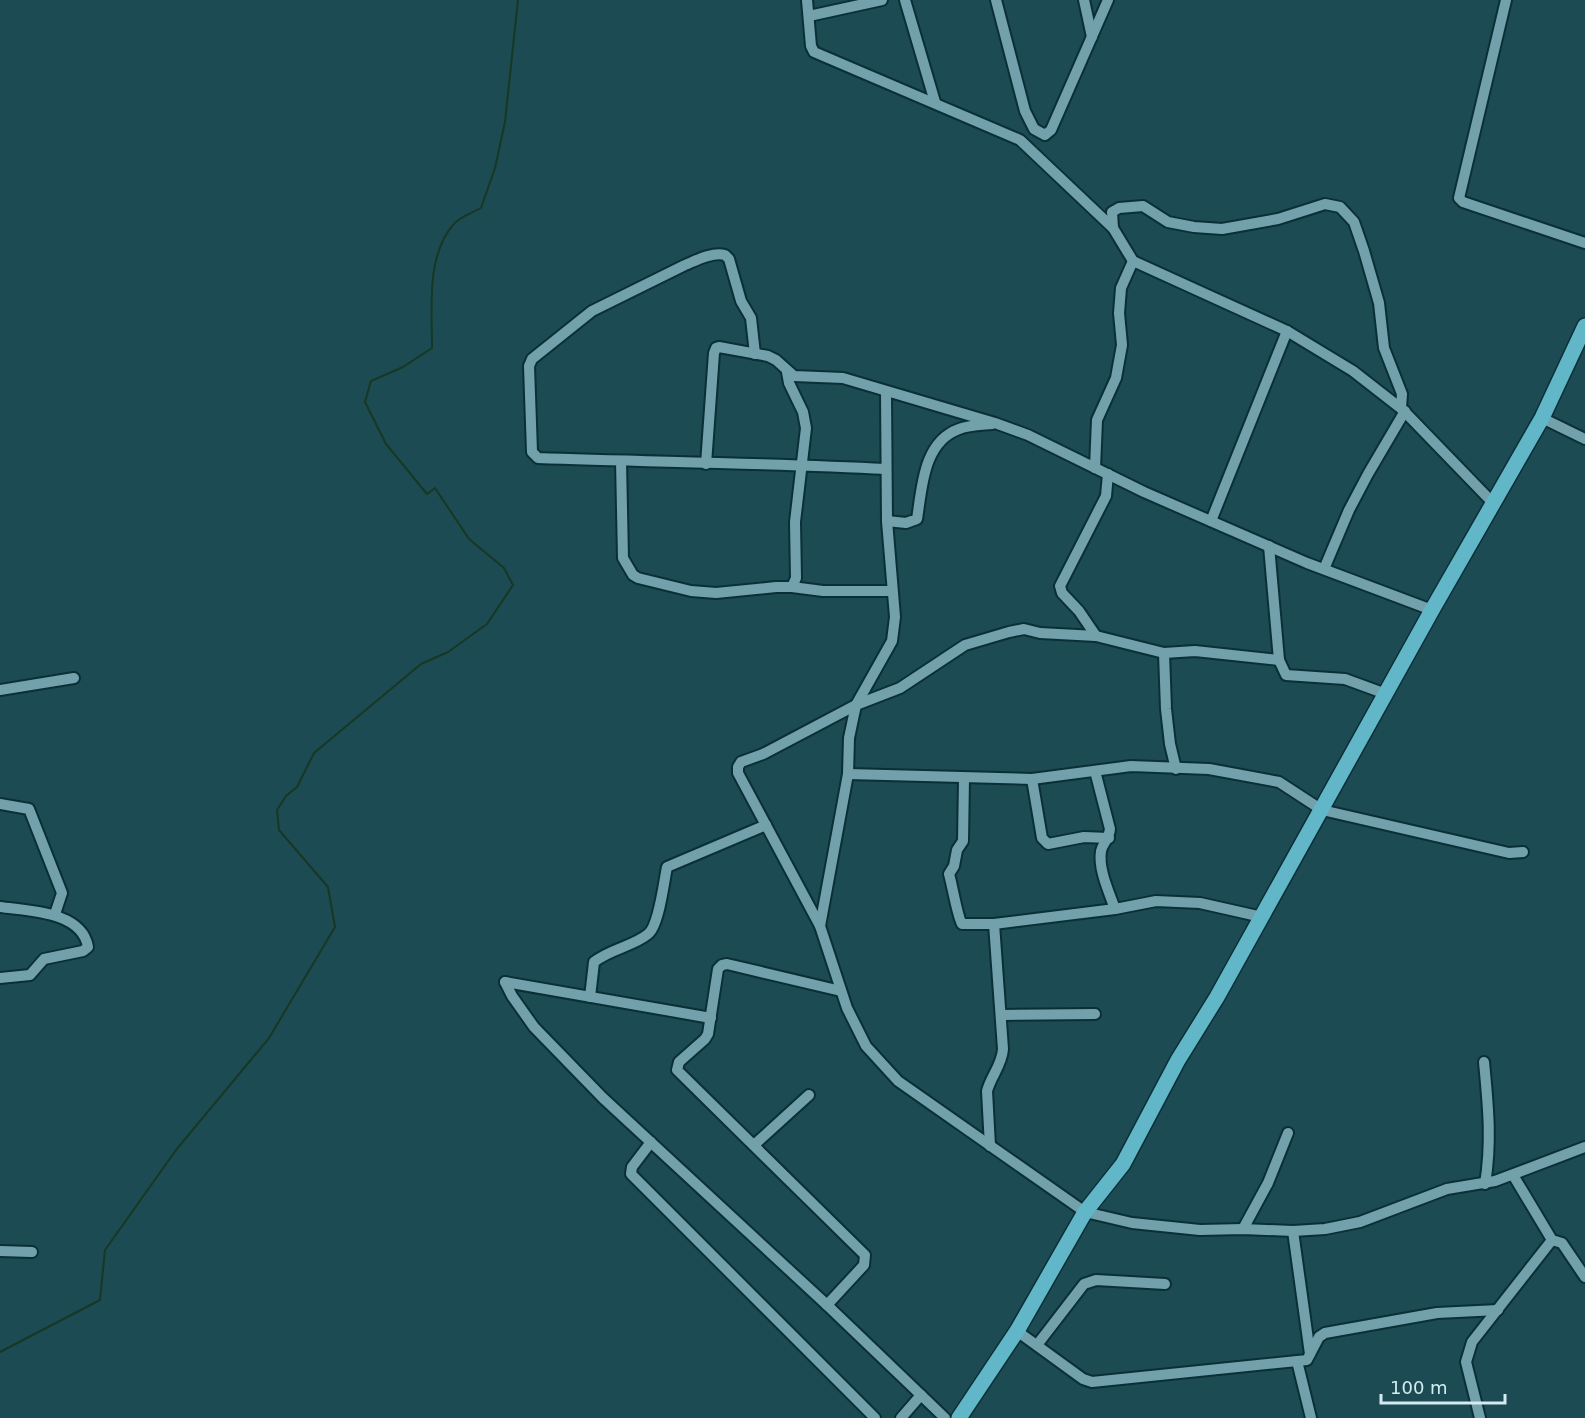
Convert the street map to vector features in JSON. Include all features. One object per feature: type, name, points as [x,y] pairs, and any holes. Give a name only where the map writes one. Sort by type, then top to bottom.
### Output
[{"type":"main road","points":[[959,1418],[1017,1331],[1085,1212],[1123,1164],[1178,1060],[1262,917],[1432,610],[1542,418],[1583,335]]},
{"type":"street","points":[[807,0],[811,46],[814,52],[1020,140],[1113,228],[1132,261],[1287,331],[1353,371],[1403,409],[1493,504]]},
{"type":"street","points":[[808,16],[882,0]]},
{"type":"street","points":[[905,0],[935,102]]},
{"type":"street","points":[[996,0],[1025,111],[1034,129],[1045,135],[1051,130],[1108,0]]},
{"type":"street","points":[[1084,0],[1092,37]]},
{"type":"street","points":[[1506,0],[1459,198],[1463,202],[1585,243]]},
{"type":"street","points":[[1113,228],[1112,212],[1119,208],[1143,206],[1168,222],[1194,227],[1222,229],[1278,219],[1325,204],[1340,207],[1354,222],[1379,303],[1384,348],[1402,394],[1403,409],[1349,510],[1324,569]]},
{"type":"street","points":[[755,354],[751,318],[741,301],[729,259],[720,254],[701,258],[592,311],[532,359],[529,366],[531,452],[538,458],[886,469]]},
{"type":"street","points":[[1095,468],[1097,420],[1116,378],[1122,345],[1119,313],[1121,288],[1132,261]]},
{"type":"street","points":[[1211,521],[1287,331]]},
{"type":"street","points":[[706,464],[716,348],[719,347],[776,360],[794,376],[843,378],[1028,435],[1125,483],[1211,521],[1324,569],[1432,610]]},
{"type":"street","points":[[787,372],[789,383],[803,411],[806,428],[795,522],[796,578],[792,587]]},
{"type":"street","points":[[819,926],[848,774],[849,738],[856,705],[892,641],[895,617],[887,521],[886,393]]},
{"type":"street","points":[[1542,418],[1585,439]]},
{"type":"street","points":[[887,521],[906,524],[917,519],[926,466],[941,440],[959,429],[995,423]]},
{"type":"street","points":[[621,461],[623,558],[633,574],[681,589],[716,593],[792,587],[822,591],[892,591]]},
{"type":"street","points":[[1096,636],[1079,611],[1062,593],[1060,586],[1106,496],[1108,474]]},
{"type":"street","points":[[1106,496],[1125,483]]},
{"type":"street","points":[[1269,546],[1279,660],[1286,675],[1345,679],[1386,694]]},
{"type":"street","points":[[1279,660],[1195,651],[1164,653],[1096,636],[1040,633],[1024,629],[965,645],[900,688],[856,705],[763,754],[741,762],[738,773],[819,926],[841,991],[866,1046],[898,1081],[1085,1212],[1132,1223],[1200,1230],[1325,1229],[1360,1222],[1447,1189],[1485,1184],[1585,1147]]},
{"type":"street","points":[[1164,653],[1166,709],[1170,744],[1176,769]]},
{"type":"street","points":[[0,690],[74,678]]},
{"type":"street","points":[[848,774],[1032,779],[1131,766],[1209,770],[1279,782],[1322,810],[1509,852],[1523,852]]},
{"type":"street","points":[[1095,771],[1110,829],[1109,838],[1101,847],[1100,859],[1115,909]]},
{"type":"street","points":[[964,778],[963,841],[957,850],[954,866],[949,874],[959,921],[967,925],[994,924],[1115,909],[1156,901],[1200,903],[1262,917]]},
{"type":"street","points":[[1032,779],[1042,838],[1047,844],[1084,837],[1109,838]]},
{"type":"street","points":[[0,804],[29,809],[62,893],[55,914]]},
{"type":"street","points":[[590,997],[594,962],[601,956],[649,934],[655,925],[668,867],[766,825]]},
{"type":"street","points":[[0,908],[55,914],[81,932],[88,947],[83,951],[44,959],[30,975],[0,978]]},
{"type":"street","points":[[990,1146],[987,1091],[1003,1057],[1002,1015],[994,924]]},
{"type":"street","points":[[827,1305],[864,1264],[865,1255],[677,1071],[679,1062],[705,1039],[711,1018],[718,969],[722,965],[727,964],[841,991]]},
{"type":"street","points":[[711,1018],[505,982],[512,996],[540,1033],[603,1098],[827,1305],[945,1418]]},
{"type":"street","points":[[1002,1015],[1095,1014]]},
{"type":"street","points":[[1484,1062],[1490,1131],[1490,1155],[1485,1184]]},
{"type":"street","points":[[754,1144],[809,1095]]},
{"type":"street","points":[[1243,1228],[1268,1183],[1288,1133]]},
{"type":"street","points":[[651,1142],[632,1167],[631,1174],[875,1418]]},
{"type":"street","points":[[1513,1175],[1552,1240],[1562,1243],[1585,1277]]},
{"type":"street","points":[[1293,1231],[1310,1354]]},
{"type":"street","points":[[1480,1418],[1466,1362],[1472,1342],[1552,1240]]},
{"type":"street","points":[[0,1251],[32,1252]]},
{"type":"street","points":[[1036,1345],[1084,1284],[1096,1280],[1165,1284]]},
{"type":"street","points":[[1017,1331],[1083,1379],[1092,1382],[1307,1360],[1319,1337],[1325,1333],[1437,1313],[1498,1310]]},
{"type":"street","points":[[1297,1361],[1311,1418]]},
{"type":"street","points":[[901,1418],[921,1395]]},
{"type":"waterway","points":[[0,1352],[100,1300],[105,1250],[176,1150],[269,1038],[335,927],[328,887],[279,830],[277,810],[286,796],[297,787],[314,753],[421,664],[448,652],[487,624],[513,585],[504,568],[469,539],[435,488],[427,494],[386,444],[365,402],[371,381],[403,367],[432,348],[432,284],[438,252],[444,238],[456,222],[481,208],[495,168],[505,122],[518,0]]}]
